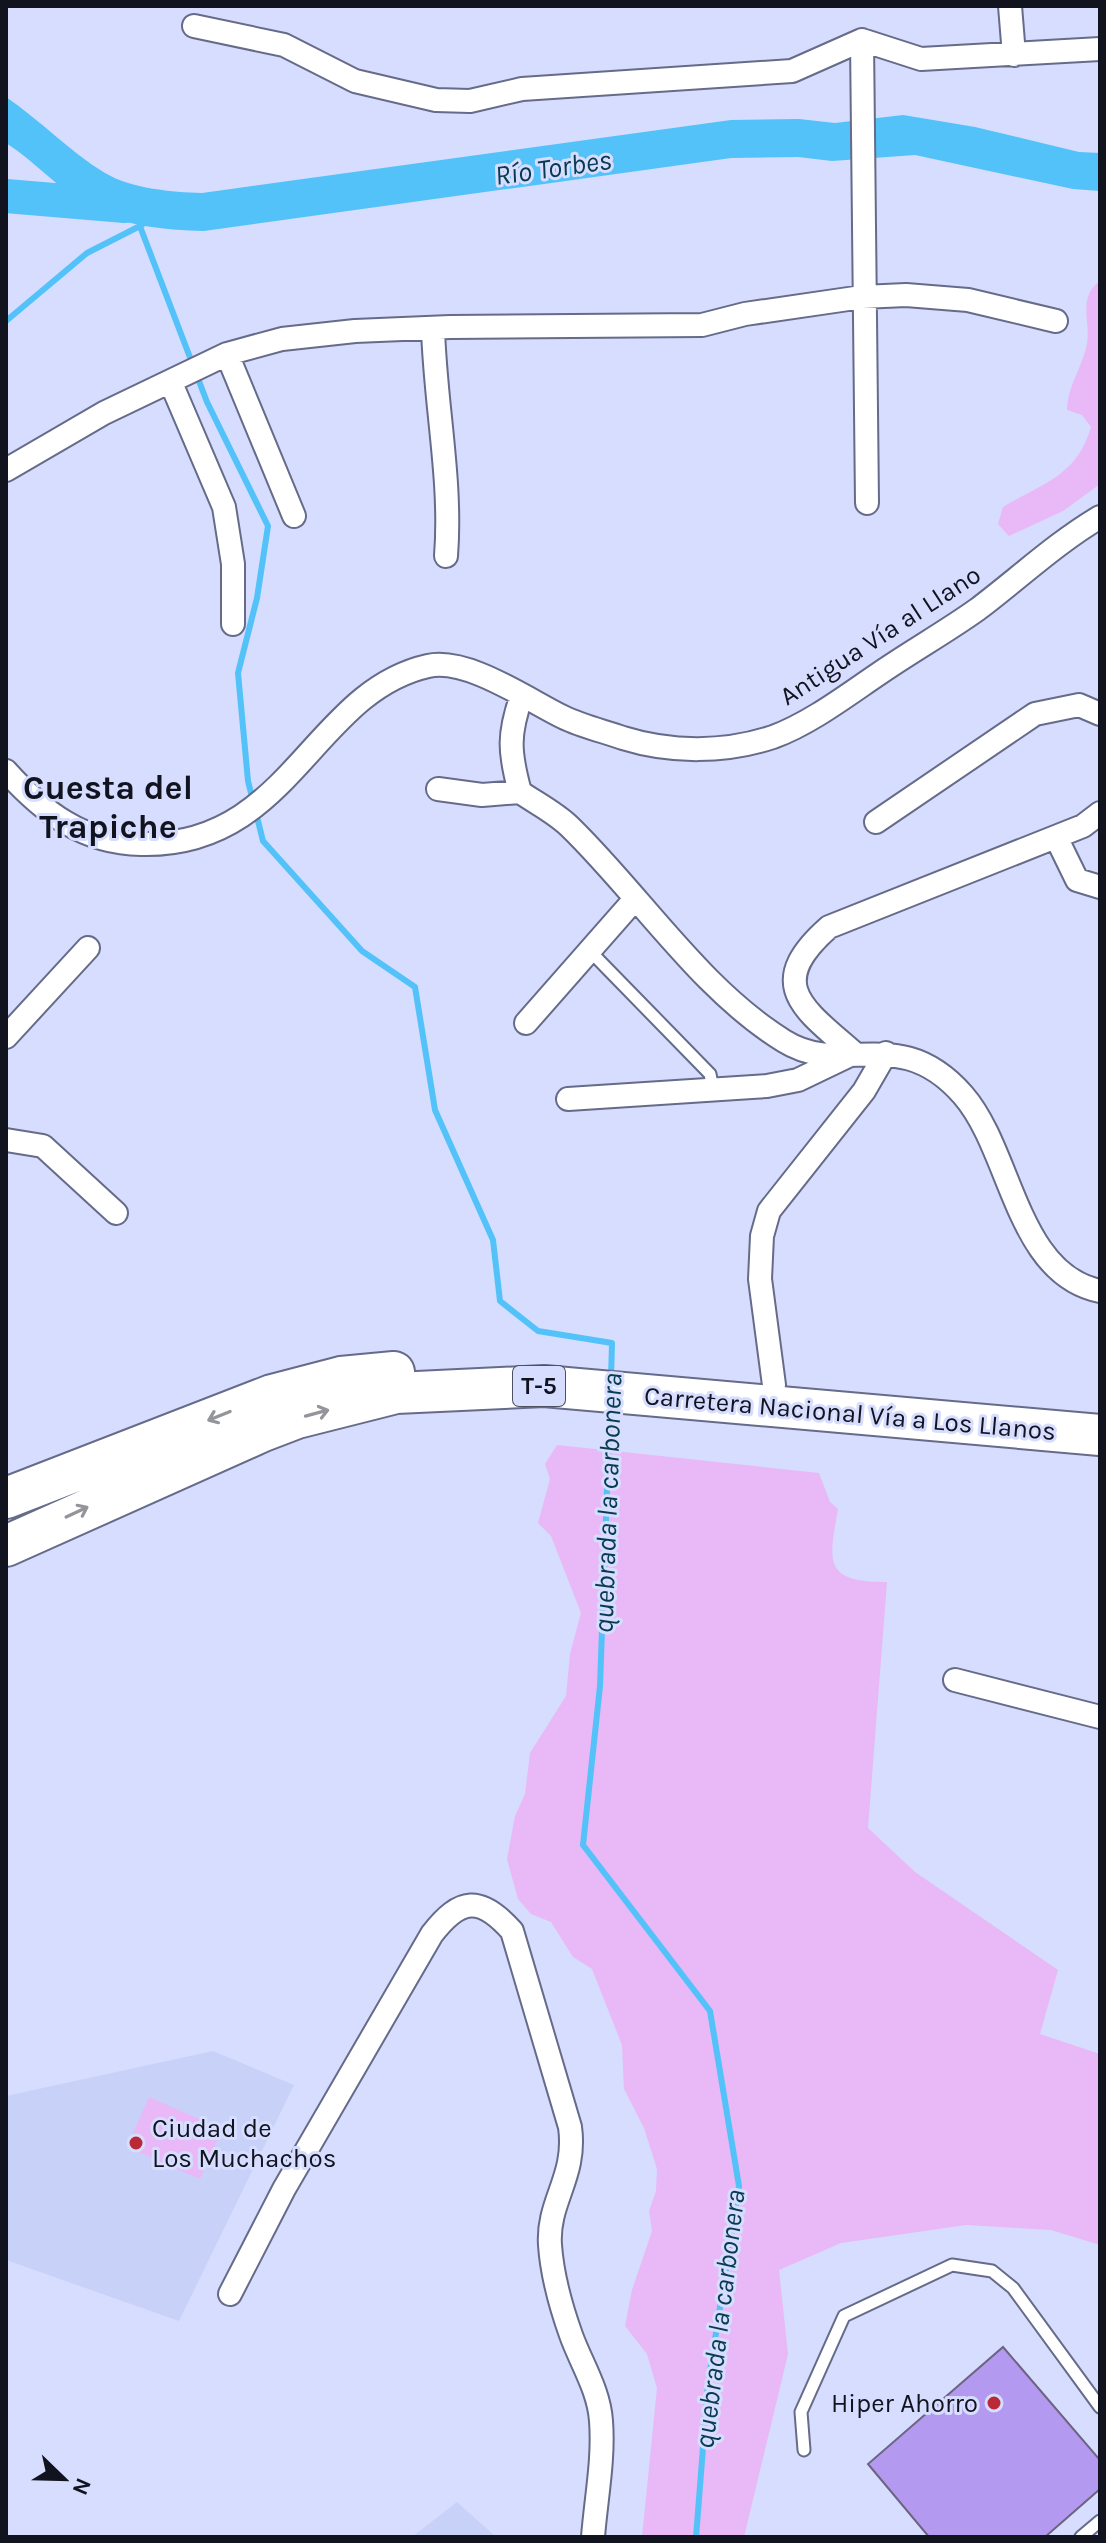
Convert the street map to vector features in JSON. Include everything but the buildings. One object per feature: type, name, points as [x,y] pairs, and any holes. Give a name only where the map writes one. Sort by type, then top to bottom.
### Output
[{"type":"highway","name":"Carretera Nacional Vía a Los Llanos","points":[[6,1498],[272,1395],[341,1377],[438,1366],[480,1365],[774,1385],[1100,1414]]},
{"type":"highway","name":"Carretera Nacional Vía a Los Llanos","points":[[6,1546],[263,1431],[297,1418],[396,1393],[544,1386],[1100,1435]]},
{"type":"street","points":[[1010,6],[1014,55]]},
{"type":"street","points":[[194,26],[284,45],[355,81],[436,100],[470,101],[522,89],[792,71],[862,40],[921,59],[1100,49]]},
{"type":"street","points":[[862,40],[862,297],[867,503]]},
{"type":"street","points":[[6,470],[104,413],[227,354],[282,339],[433,328],[702,325],[745,314],[862,297],[906,295],[968,300],[1056,321]]},
{"type":"street","points":[[433,328],[435,391],[449,519],[446,556]]},
{"type":"street","points":[[227,354],[294,516]]},
{"type":"street","points":[[171,383],[224,507],[233,564],[233,624]]},
{"type":"street","name":"Antigua Vía al Llano","points":[[6,771],[32,800],[81,832],[122,844],[169,845],[196,841],[243,816],[286,781],[356,707],[398,675],[441,663],[522,695],[566,719],[650,745],[702,749],[775,736],[847,695],[977,609],[1034,563],[1100,517]]},
{"type":"street","points":[[520,792],[511,757],[511,725],[522,695]]},
{"type":"street","points":[[876,822],[1035,714],[1079,705],[1100,714]]},
{"type":"street","points":[[438,789],[482,795],[520,792],[568,825],[732,1000],[785,1042],[817,1054],[886,1053],[938,1070],[965,1097],[994,1150],[1036,1243],[1059,1273],[1085,1288],[1100,1291]]},
{"type":"street","points":[[854,1053],[801,1005],[795,978],[805,948],[829,927],[1083,826],[1100,813]]},
{"type":"street","points":[[1056,837],[1077,880],[1094,888],[1100,887]]},
{"type":"street","points":[[526,1023],[635,899]]},
{"type":"street","points":[[6,1037],[88,948]]},
{"type":"street","points":[[568,1099],[767,1086],[798,1080],[854,1053]]},
{"type":"street","points":[[774,1385],[760,1279],[762,1236],[769,1211],[864,1091],[886,1053]]},
{"type":"street","points":[[6,1140],[43,1146],[116,1213]]},
{"type":"street","points":[[955,1680],[1100,1717]]},
{"type":"street","points":[[230,2294],[284,2189],[432,1934],[450,1911],[463,1905],[488,1909],[512,1931],[571,2139],[570,2169],[553,2211],[550,2242],[570,2334],[592,2383],[601,2420],[593,2537]]},
{"type":"lane","points":[[590,951],[710,1074],[713,1089]]},
{"type":"lane","points":[[804,2450],[801,2412],[844,2316],[952,2265],[992,2271],[1013,2288],[1100,2407]]},
{"type":"lane","points":[[1081,2537],[1100,2521]]},
{"type":"shaded area","points":[[1100,281],[1100,484],[1063,511],[1009,536],[998,524],[1003,507],[1068,468],[1085,444],[1091,427],[1082,415],[1067,410],[1087,344],[1089,294]]},
{"type":"shaded area","points":[[557,1445],[819,1473],[830,1502],[838,1509],[832,1555],[835,1565],[841,1573],[851,1578],[887,1582],[868,1828],[915,1872],[1058,1970],[1040,2034],[1100,2054],[1100,2245],[1051,2230],[966,2225],[841,2243],[779,2270],[788,2354],[744,2537],[642,2537],[657,2388],[647,2354],[625,2326],[632,2290],[652,2231],[649,2211],[656,2191],[657,2169],[644,2128],[624,2089],[622,2045],[592,1969],[573,1957],[551,1922],[531,1914],[518,1899],[507,1859],[515,1816],[525,1794],[530,1753],[566,1696],[570,1654],[581,1613],[551,1536],[538,1523],[550,1479],[545,1464]]},
{"type":"shaded area","name":"Ciudad de Los Muchachos","points":[[213,2051],[294,2085],[179,2321],[6,2260],[6,2096]]},
{"type":"shaded area","points":[[149,2097],[222,2129],[200,2179],[127,2147]]},
{"type":"shaded area","points":[[457,2502],[496,2537],[412,2537]]},
{"type":"water","points":[[6,97],[105,173],[140,186],[178,192],[202,193],[731,120],[799,119],[835,123],[903,115],[975,127],[1079,152],[1100,153],[1100,191],[1073,189],[915,155],[832,161],[798,157],[731,158],[204,231],[174,229],[112,217],[84,204],[64,189],[6,143]]},
{"type":"waterway","name":"Río Torbes","points":[[6,196],[125,206]]},
{"type":"waterway","points":[[6,321],[87,253],[142,225]]},
{"type":"waterway","name":"quebrada la carbonera","points":[[141,229],[207,402],[268,526],[257,598],[238,673],[248,781],[263,841],[362,951],[415,987],[435,1110],[493,1240],[500,1301],[538,1331],[612,1343],[611,1379]]},
{"type":"waterway","name":"quebrada la carbonera","points":[[610,1406],[600,1686],[583,1845],[710,2011],[739,2186],[708,2384],[696,2537]]},
{"type":"place","name":"Ciudad de Los Muchachos","points":[[136,2143]]},
{"type":"place","name":"Hiper Ahorro","points":[[994,2403]]},
{"type":"district","name":"Cuesta del Trapiche","points":[[108,806]]}]
